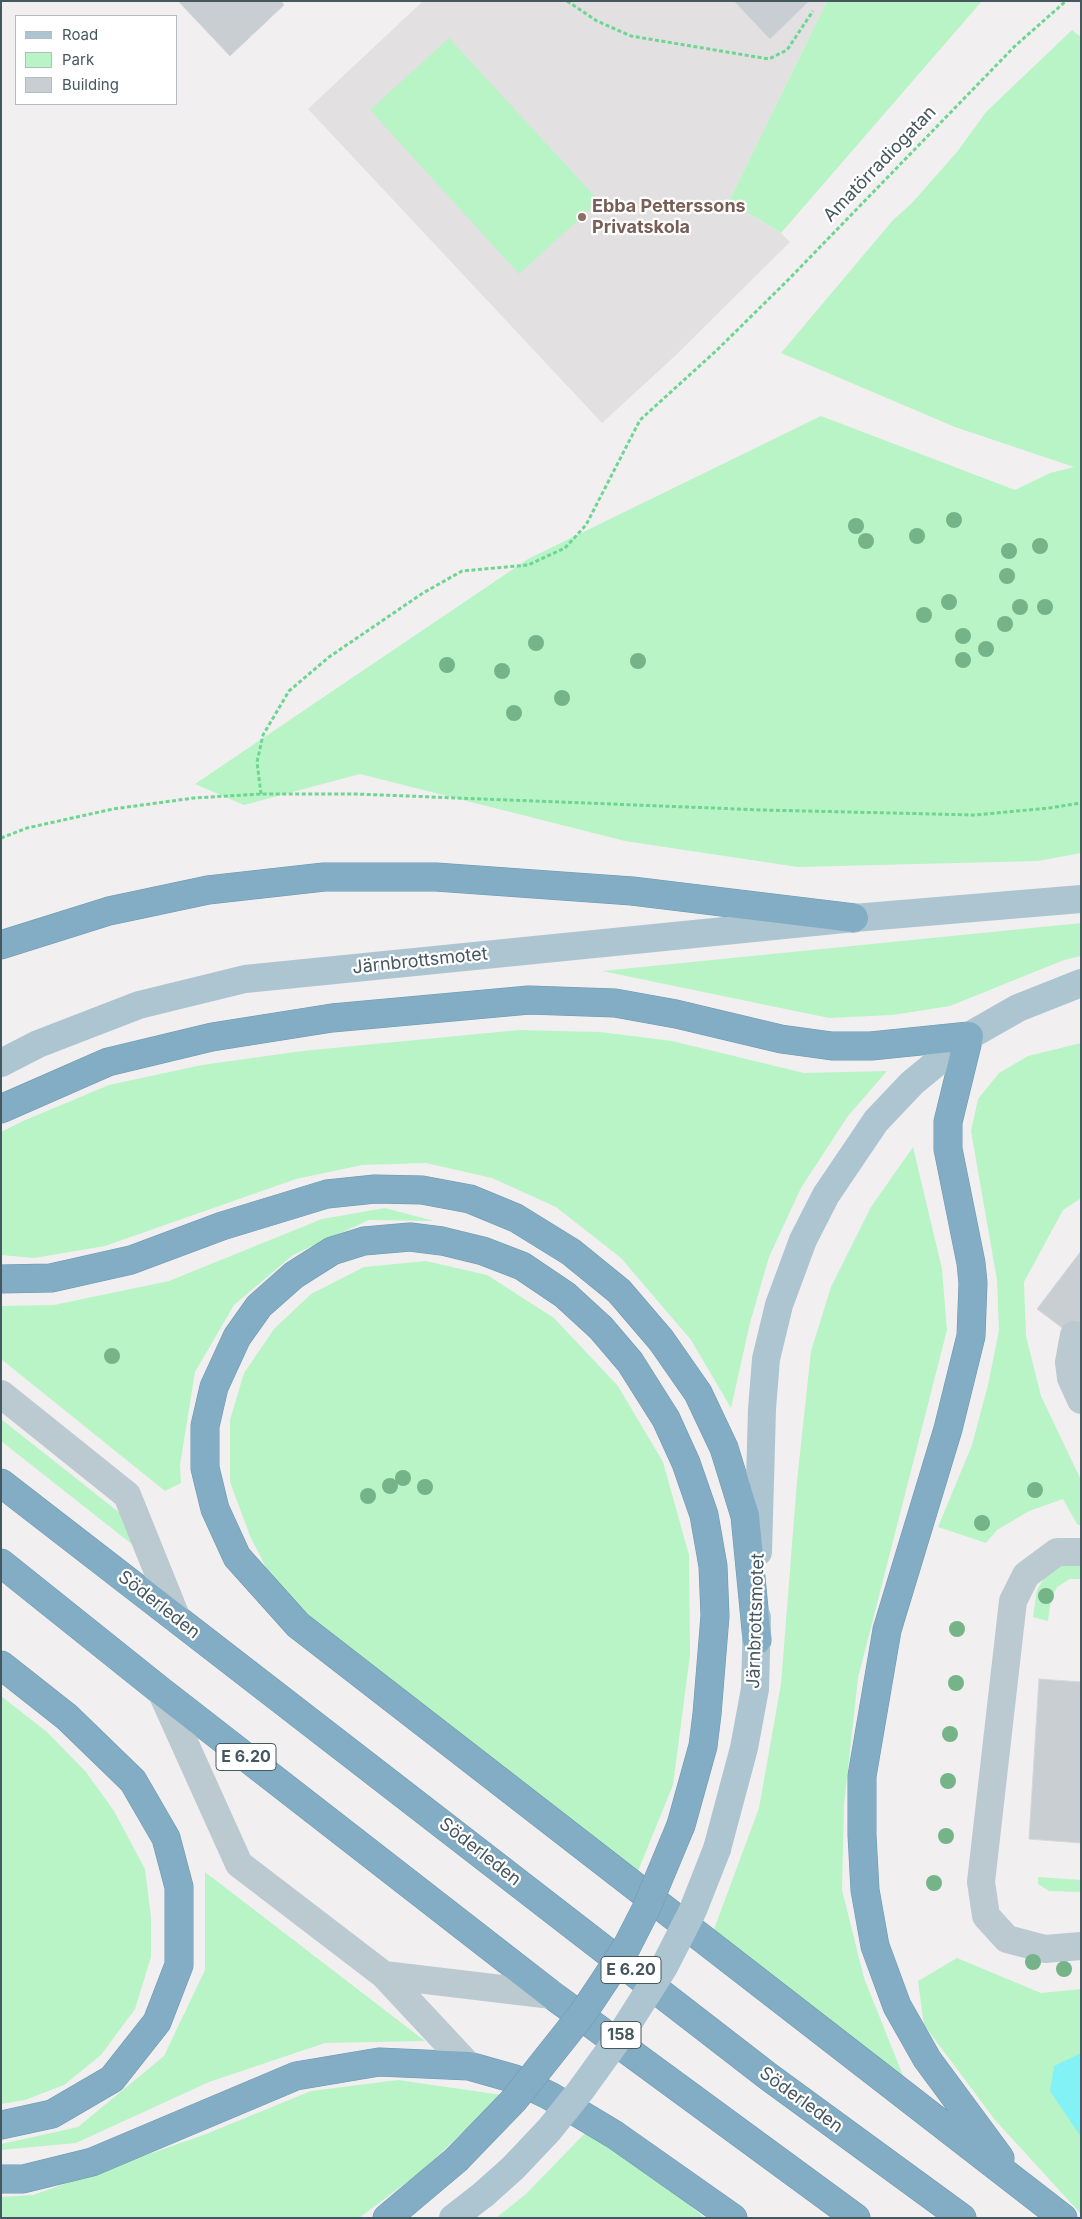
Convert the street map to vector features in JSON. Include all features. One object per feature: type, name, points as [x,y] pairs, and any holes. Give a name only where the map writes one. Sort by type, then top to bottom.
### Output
[{"type":"highway","points":[[1,945],[109,911],[199,892],[324,877],[436,877],[632,891],[854,918]]},
{"type":"highway","points":[[1,1109],[108,1062],[212,1037],[332,1018],[529,1000],[616,1004],[676,1014],[781,1039],[832,1046],[872,1046],[968,1036],[948,1122],[948,1149],[971,1264],[973,1283],[971,1336],[948,1429],[886,1630],[862,1776],[862,1835],[865,1890],[875,1946],[897,2006],[927,2059],[1018,2184]]},
{"type":"highway","points":[[1,1279],[51,1278],[131,1260],[222,1226],[327,1194],[376,1188],[422,1190],[470,1199],[516,1218],[571,1252],[619,1291],[661,1340],[698,1393],[724,1448],[745,1516],[757,1640]]},
{"type":"highway","points":[[387,2218],[456,2160],[514,2100],[583,2013],[627,1946],[646,1909],[681,1825],[703,1746],[708,1714],[715,1616],[713,1566],[704,1514],[686,1463],[666,1419],[630,1362],[602,1328],[565,1295],[522,1266],[442,1240],[410,1237],[364,1241],[332,1251],[294,1275],[259,1306],[238,1337],[214,1387],[205,1426],[204,1468],[215,1509],[237,1557],[298,1625],[1018,2184],[1062,2218]]},
{"type":"highway","name":"Söderleden","points":[[1,1483],[769,2077],[962,2218]]},
{"type":"highway","name":"E 6.20","points":[[1,1563],[161,1691],[552,1995],[856,2218]]},
{"type":"highway","points":[[1,1664],[67,1717],[133,1781],[166,1838],[179,1887],[179,1965],[157,2022],[112,2079],[52,2114],[1,2125]]},
{"type":"highway","points":[[1,2179],[23,2180],[92,2162],[296,2076],[379,2062],[469,2066],[515,2079],[550,2096],[615,2136],[733,2218]]},
{"type":"main road","name":"Järnbrottsmotet","points":[[1,1063],[38,1044],[139,1006],[245,979],[854,918],[1081,899]]},
{"type":"main road","name":"Järnbrottsmotet","points":[[453,2218],[513,2168],[549,2130],[620,2036],[664,1967],[693,1910],[717,1849],[745,1743],[755,1690],[762,1408],[766,1359],[779,1304],[803,1240],[826,1195],[854,1151],[876,1121],[912,1083],[968,1036],[1018,1008],[1081,983]]},
{"type":"lane","points":[[1074,1335],[1069,1362],[1071,1378],[1081,1400]]},
{"type":"lane","points":[[1,1394],[127,1495],[177,1619]]},
{"type":"lane","points":[[1081,1552],[1057,1552],[1026,1575],[1013,1602],[981,1882],[986,1916],[1007,1939],[1045,1949],[1081,1946]]},
{"type":"lane","points":[[161,1691],[239,1864],[384,1976],[469,2066]]},
{"type":"lane","points":[[384,1976],[552,1995]]},
{"type":"path","points":[[567,1],[597,21],[631,36],[769,59],[787,50],[813,11]]},
{"type":"path","name":"Amatörradiogatan","points":[[261,794],[257,762],[262,734],[289,691],[330,657],[423,593],[462,571],[528,565],[565,548],[586,525],[640,420],[717,350],[981,79],[1066,1]]},
{"type":"path","points":[[1,838],[27,828],[113,809],[194,798],[261,794],[365,795],[763,810],[975,815],[1081,803]]},
{"type":"shaded area","name":"Ebba Petterssons Privatskola","points":[[423,1],[827,1],[729,201],[781,233],[790,242],[675,356],[602,423],[308,109]]},
{"type":"green space","points":[[827,1],[982,1],[781,233],[729,201]]},
{"type":"green space","points":[[1072,30],[1081,37],[1081,853],[1038,861],[798,867],[625,841],[360,774],[244,805],[195,784],[528,559],[821,416],[1015,490],[1050,473],[1074,467],[955,427],[781,353],[893,220],[911,204],[957,152],[986,112]]},
{"type":"green space","points":[[449,38],[599,201],[519,274],[370,110]]},
{"type":"green space","points":[[1081,923],[1081,956],[1064,960],[950,1006],[892,1015],[829,1018],[602,971]]},
{"type":"green space","points":[[519,1030],[600,1032],[672,1041],[804,1073],[887,1071],[848,1116],[801,1188],[769,1257],[750,1323],[731,1408],[691,1340],[621,1258],[556,1207],[492,1178],[426,1163],[362,1165],[296,1179],[105,1246],[34,1258],[1,1255],[1,1132],[23,1121],[109,1085],[202,1065],[302,1051]]},
{"type":"green space","points":[[1081,1043],[1081,1198],[1063,1210],[1024,1282],[1026,1336],[1041,1396],[1081,1480],[1081,1526],[1077,1524],[1063,1499],[1029,1511],[997,1530],[986,1543],[938,1527],[972,1445],[988,1385],[999,1330],[997,1280],[971,1131],[978,1099],[999,1073],[1028,1056]]},
{"type":"green space","points":[[913,1147],[942,1269],[947,1330],[858,1678],[844,1805],[842,1890],[864,1978],[904,2078],[713,1932],[759,1808],[781,1684],[797,1481],[811,1351],[831,1287],[871,1207]]},
{"type":"green space","points":[[385,1208],[434,1221],[369,1220],[293,1255],[234,1305],[195,1372],[180,1465],[181,1483],[165,1491],[1,1359],[1,1306],[54,1305],[169,1281],[322,1219]]},
{"type":"green space","points":[[426,1261],[487,1275],[554,1318],[618,1386],[663,1462],[689,1555],[690,1655],[673,1785],[638,1871],[321,1628],[274,1583],[250,1536],[230,1482],[230,1420],[244,1373],[274,1329],[311,1294],[364,1267]]},
{"type":"green space","points":[[1,1419],[125,1517],[138,1549],[1,1441]]},
{"type":"green space","points":[[1081,1558],[1081,1579],[1070,1579],[1057,1587],[1051,1599],[1048,1621],[1033,1617],[1037,1590],[1052,1567]]},
{"type":"green space","points":[[1,1696],[47,1732],[86,1772],[114,1811],[145,1869],[151,1918],[151,1957],[135,2009],[101,2055],[64,2085],[25,2100],[1,2104]]},
{"type":"green space","points":[[205,1872],[425,2041],[325,2043],[209,2082],[76,2143],[1,2150],[1,2144],[78,2127],[164,2056],[205,1970]]},
{"type":"green space","points":[[1038,1877],[1081,1880],[1081,1892],[1049,1891],[1038,1884]]},
{"type":"green space","points":[[957,1958],[1041,1993],[1081,1989],[1081,2214],[995,2120],[924,2025],[918,1981]]},
{"type":"green space","points":[[398,2080],[502,2095],[423,2170],[359,2218],[1,2218],[1,2197],[33,2195],[206,2134],[311,2091]]},
{"type":"green space","points":[[591,2127],[642,2165],[705,2218],[496,2218],[526,2194]]},
{"type":"water","points":[[1081,2053],[1081,2137],[1050,2091],[1054,2066]]},
{"type":"building","points":[[178,1],[281,1],[284,5],[230,56]]},
{"type":"building","points":[[734,1],[809,1],[770,39]]},
{"type":"building","points":[[1081,1251],[1081,1342],[1037,1309]]},
{"type":"building","points":[[1039,1679],[1081,1682],[1081,1843],[1029,1839]]},
{"type":"place","name":"Ebba Petterssons Privatskola","points":[[582,217]]}]
